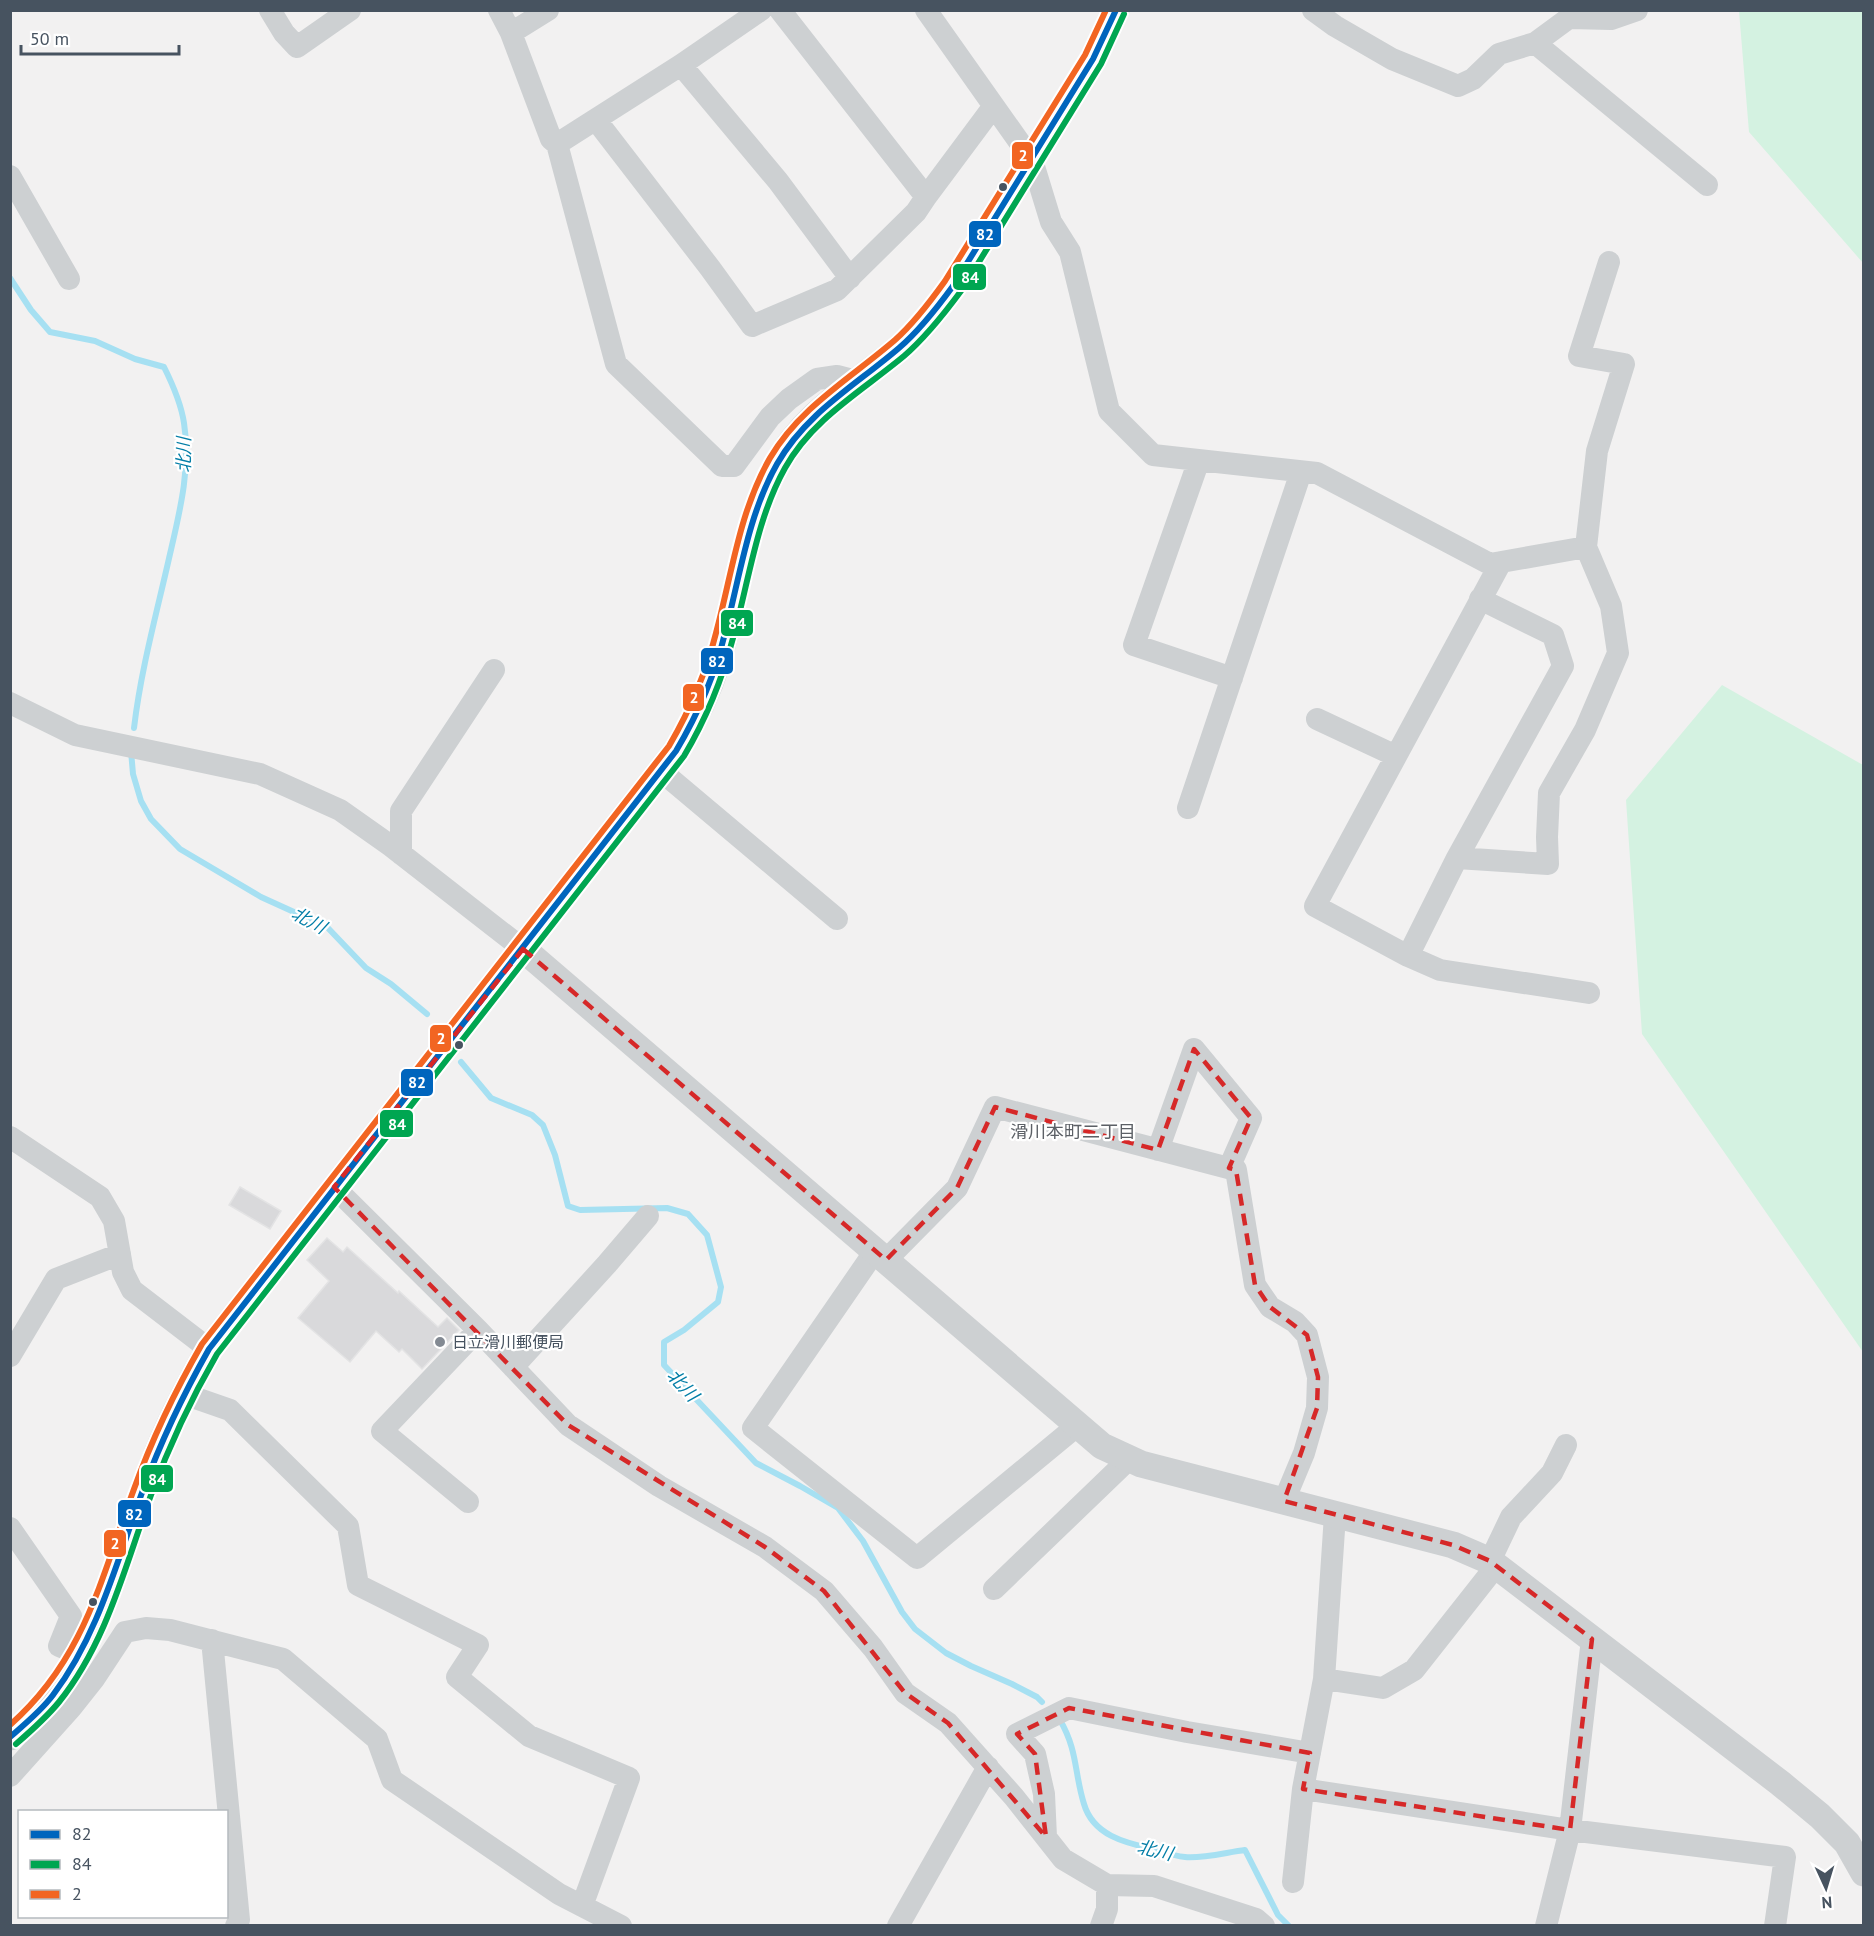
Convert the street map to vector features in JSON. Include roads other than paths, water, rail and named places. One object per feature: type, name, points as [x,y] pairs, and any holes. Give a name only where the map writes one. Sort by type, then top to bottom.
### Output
[{"type":"street","points":[[270,10],[284,33],[297,47],[350,10]]},
{"type":"street","points":[[499,10],[511,33],[551,139],[557,144],[616,364],[722,466],[734,466],[770,417],[789,399],[817,379],[837,376],[856,381]]},
{"type":"street","points":[[511,33],[548,10]]},
{"type":"street","points":[[557,144],[681,65],[761,10]]},
{"type":"street","points":[[780,10],[926,196]]},
{"type":"street","points":[[926,10],[1032,160],[1051,222],[1070,252],[1109,411],[1153,454],[1317,473],[1490,564],[1586,547]]},
{"type":"street","points":[[10,1776],[62,1702],[104,1599],[153,1463],[184,1394],[209,1348],[676,751],[705,699],[718,659],[759,501],[778,462],[794,438],[821,409],[899,348],[933,313],[953,286],[1093,60],[1116,10]]},
{"type":"street","points":[[1313,10],[1335,26],[1392,59],[1458,86],[1473,79],[1499,54],[1535,43],[1569,18],[1611,19],[1637,10]]},
{"type":"street","points":[[1535,43],[1707,185]]},
{"type":"street","points":[[681,65],[778,181],[850,278]]},
{"type":"street","points":[[596,120],[752,326],[837,290],[916,212],[993,107]]},
{"type":"street","points":[[10,176],[69,279]]},
{"type":"street","points":[[1456,858],[1548,864],[1549,793],[1585,730],[1618,653],[1611,606],[1586,547],[1597,451],[1624,364],[1579,356],[1609,262]]},
{"type":"street","points":[[1199,460],[1134,645],[1232,678]]},
{"type":"street","points":[[1188,808],[1298,481]]},
{"type":"street","points":[[1501,562],[1315,906],[1408,956],[1440,970],[1589,993]]},
{"type":"street","points":[[1408,956],[1456,858],[1563,666],[1553,636],[1480,600]]},
{"type":"street","points":[[401,854],[401,811],[494,670]]},
{"type":"street","points":[[10,704],[75,735],[260,774],[340,810],[401,854],[523,949],[1102,1446],[1141,1464],[1453,1545],[1493,1564],[1820,1816],[1847,1843],[1863,1873]]},
{"type":"street","points":[[1317,719],[1396,756]]},
{"type":"street","points":[[661,771],[837,919]]},
{"type":"street","points":[[1158,1150],[1194,1049],[1251,1118],[1229,1168]]},
{"type":"street","points":[[1078,1425],[917,1558],[753,1428],[881,1256],[957,1188],[995,1107],[1236,1170],[1256,1285],[1270,1307],[1295,1322],[1307,1335],[1318,1377],[1317,1408],[1304,1453],[1284,1501]]},
{"type":"street","points":[[10,1137],[100,1197],[114,1221],[123,1272],[132,1290],[209,1348]]},
{"type":"street","points":[[334,1187],[478,1330],[568,1425],[659,1486],[765,1547],[824,1591],[873,1648],[905,1693],[948,1723],[1014,1797],[1063,1859],[1107,1885],[1154,1886],[1256,1919],[1264,1926]]},
{"type":"street","points":[[513,1367],[608,1264],[648,1216]]},
{"type":"street","points":[[10,1356],[56,1279],[120,1254]]},
{"type":"street","points":[[468,1502],[382,1431],[478,1330]]},
{"type":"street","points":[[184,1394],[230,1410],[348,1526],[358,1585],[478,1645],[457,1677],[529,1736],[629,1778],[582,1906]]},
{"type":"street","points":[[1324,1679],[1383,1688],[1414,1670],[1493,1564],[1511,1517],[1552,1473],[1566,1445]]},
{"type":"street","points":[[994,1589],[1129,1459]]},
{"type":"street","points":[[1293,1882],[1304,1789],[1324,1679],[1335,1515]]},
{"type":"street","points":[[10,1528],[71,1616],[59,1646],[80,1655]]},
{"type":"street","points":[[10,1737],[94,1679],[124,1632],[146,1628],[170,1630],[283,1659],[377,1739],[392,1780],[559,1894],[621,1926]]},
{"type":"street","points":[[212,1640],[239,1920],[236,1926]]},
{"type":"street","points":[[1546,1926],[1570,1830],[1592,1640]]},
{"type":"street","points":[[1046,1838],[1044,1794],[1035,1754],[1017,1734],[1069,1708],[1186,1732],[1310,1753]]},
{"type":"street","points":[[898,1926],[988,1767]]},
{"type":"street","points":[[1304,1789],[1570,1830],[1785,1857],[1775,1926]]},
{"type":"street","points":[[1101,1926],[1107,1909],[1107,1885]]},
{"type":"waterway","name":"北川","points":[[10,278],[31,310],[50,332],[95,341],[135,359],[164,367],[181,408],[186,439],[183,489],[145,662],[134,728]]},
{"type":"waterway","name":"北川","points":[[131,751],[133,774],[141,801],[151,819],[180,849],[261,897],[327,927],[366,968],[391,984],[427,1014]]},
{"type":"waterway","name":"北川","points":[[461,1062],[491,1098],[532,1115],[543,1125],[555,1155],[568,1206],[580,1210],[667,1208],[688,1214],[707,1235],[721,1287],[718,1302],[684,1330],[664,1342],[664,1365],[756,1463],[838,1508],[863,1541],[902,1612],[915,1629],[946,1653],[1012,1684],[1042,1702]]},
{"type":"waterway","name":"北川","points":[[1060,1720],[1073,1752],[1088,1815],[1102,1830],[1132,1844],[1181,1856],[1199,1857],[1245,1850],[1278,1915],[1289,1926]]},
{"type":"place","name":"日立滑川郵便局","points":[[440,1342]]},
{"type":"district","name":"滑川本町二丁目","points":[[1073,1131]]}]
